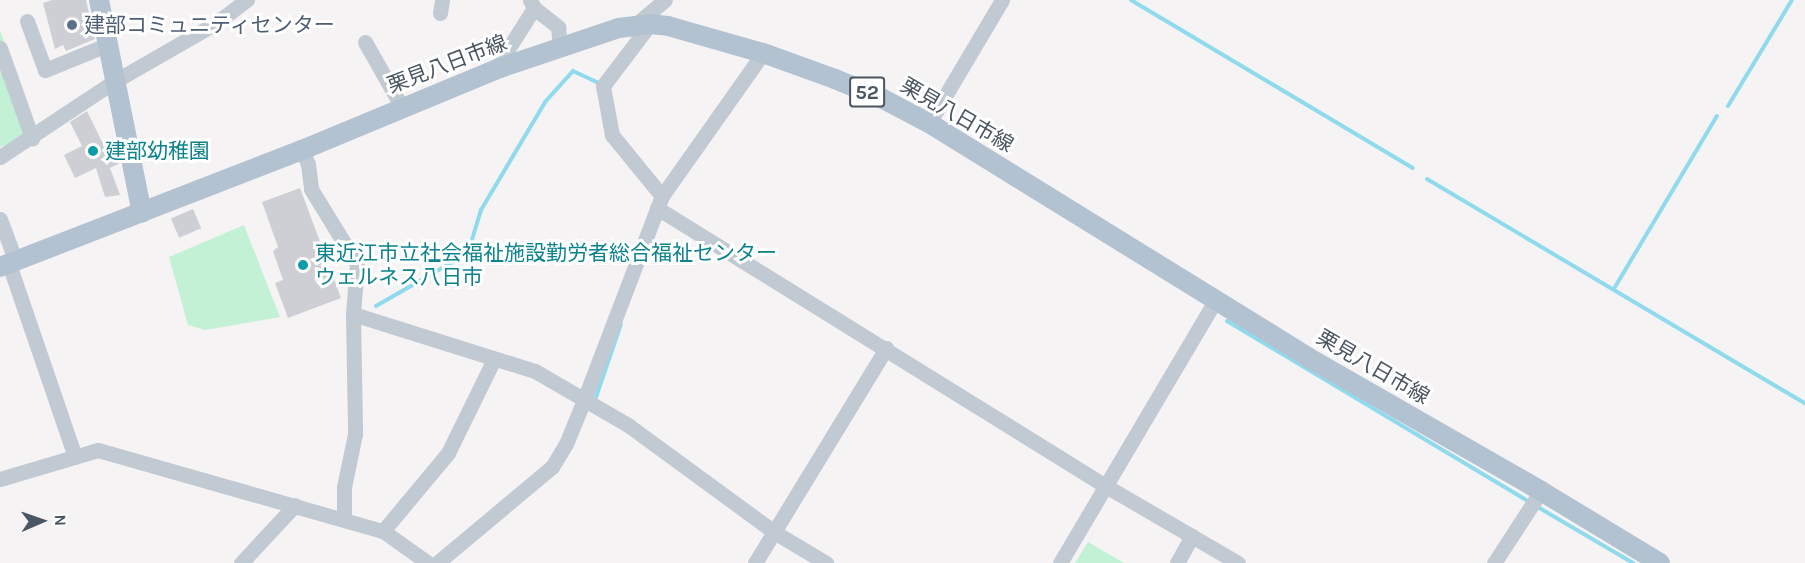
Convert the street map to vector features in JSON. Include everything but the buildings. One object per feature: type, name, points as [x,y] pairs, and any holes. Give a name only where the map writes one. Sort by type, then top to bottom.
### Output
[{"type":"main road","points":[[99,0],[142,213]]},
{"type":"main road","name":"栗見八日市線","points":[[8,264],[302,150],[500,68],[560,47],[618,28],[642,25],[696,33],[763,53],[883,99],[929,123],[1215,302],[1541,491],[1660,563]]},
{"type":"street","points":[[0,157],[116,81],[216,23],[247,0]]},
{"type":"street","points":[[929,123],[1002,0]]},
{"type":"street","points":[[659,1],[603,86],[612,135],[659,202],[1104,485],[1238,563]]},
{"type":"street","points":[[500,68],[503,57],[532,4],[558,27],[560,47]]},
{"type":"street","points":[[27,21],[45,70],[109,45]]},
{"type":"street","points":[[365,42],[402,107]]},
{"type":"street","points":[[0,48],[32,138]]},
{"type":"street","points":[[437,563],[552,467],[566,444],[584,400],[659,202],[763,53]]},
{"type":"street","points":[[302,150],[308,164],[311,189],[357,264],[353,314],[356,418],[344,487],[344,519]]},
{"type":"street","points":[[0,219],[8,264],[75,457]]},
{"type":"street","points":[[1060,563],[1104,485],[1215,302]]},
{"type":"street","points":[[353,314],[535,371],[628,425],[774,532],[826,563]]},
{"type":"street","points":[[755,563],[886,348]]},
{"type":"street","points":[[382,531],[448,453],[494,359]]},
{"type":"street","points":[[0,479],[98,450],[382,531],[428,563]]},
{"type":"street","points":[[1494,563],[1541,491]]},
{"type":"street","points":[[241,563],[295,506]]},
{"type":"street","points":[[1177,563],[1192,536]]},
{"type":"green space","points":[[0,30],[37,132],[0,147]]},
{"type":"green space","points":[[244,225],[280,317],[205,330],[188,325],[169,257]]},
{"type":"green space","points":[[1088,542],[1124,563],[1075,563]]},
{"type":"waterway","points":[[1131,0],[1413,168]]},
{"type":"waterway","points":[[1728,106],[1792,0]]},
{"type":"waterway","points":[[376,306],[468,253],[481,210],[545,102],[573,71],[599,83]]},
{"type":"waterway","points":[[1615,287],[1717,116]]},
{"type":"waterway","points":[[1427,179],[1805,403]]},
{"type":"waterway","points":[[1227,321],[1530,502]]},
{"type":"waterway","points":[[596,397],[621,324]]},
{"type":"waterway","points":[[1536,506],[1633,563]]},
{"type":"place","name":"建部コミュニティセンター","points":[[72,25]]},
{"type":"place","name":"建部幼稚園","points":[[93,151]]},
{"type":"place","name":"東近江市立社会福祉施設勤労者総合福祉センター ウェルネス八日市","points":[[303,265]]}]
